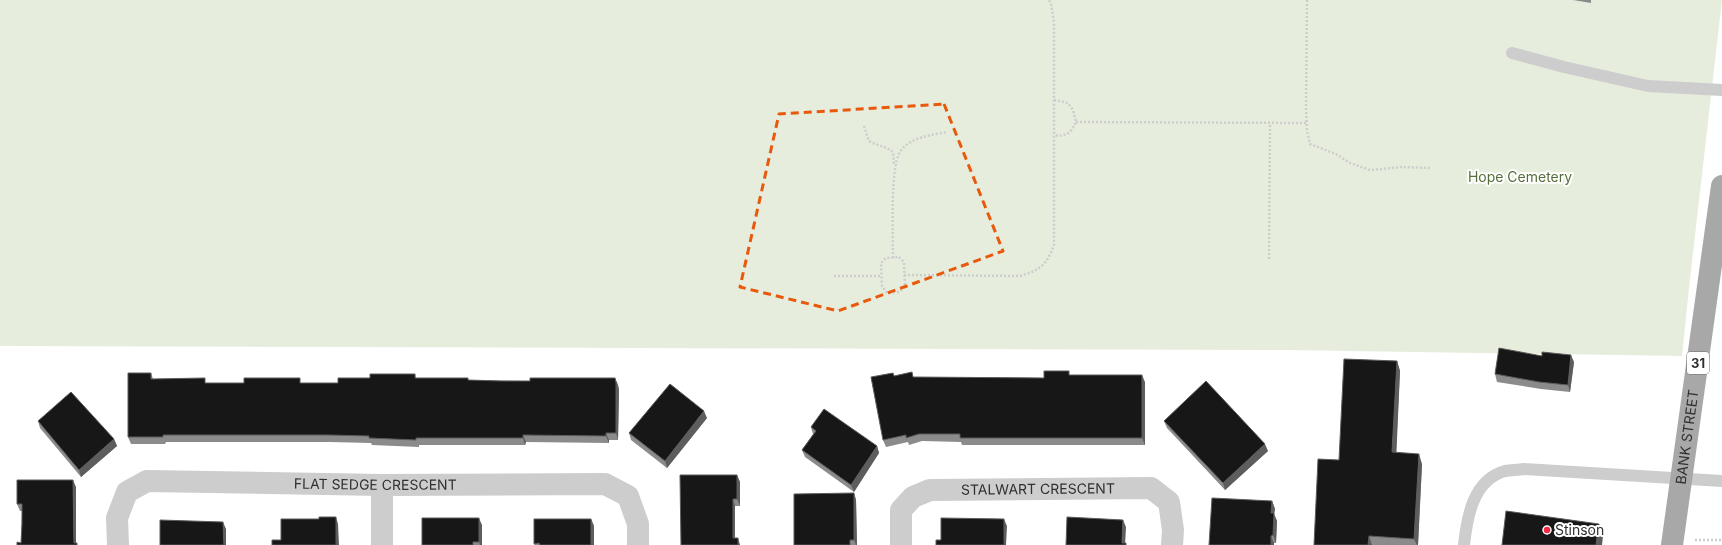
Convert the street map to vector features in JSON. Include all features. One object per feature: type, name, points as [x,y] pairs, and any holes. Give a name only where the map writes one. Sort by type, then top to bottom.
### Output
[{"type":"main road","name":"BANK STREET","points":[[1672,545],[1722,186]]},
{"type":"street","name":"FLAT SEDGE CRESCENT","points":[[118,545],[117,518],[127,492],[147,480],[382,485],[605,484],[628,496],[638,524],[638,545]]},
{"type":"street","points":[[382,485],[382,545]]},
{"type":"street","name":"STALWART CRESCENT","points":[[901,545],[901,510],[913,497],[930,490],[1151,488],[1169,502],[1173,530],[1172,545]]},
{"type":"lane","points":[[1512,53],[1564,67],[1648,86],[1722,90]]},
{"type":"lane","points":[[1464,545],[1467,518],[1475,496],[1488,480],[1504,471],[1524,469],[1682,480],[1722,481]]},
{"type":"path","points":[[904,275],[1020,276],[1035,272],[1043,266],[1050,256],[1054,245],[1054,22],[1049,0]]},
{"type":"path","points":[[1307,0],[1306,123],[1310,144],[1336,154],[1350,163],[1370,170],[1402,167],[1430,168]]},
{"type":"path","points":[[1054,100],[1068,103],[1073,110],[1076,122],[1072,132],[1063,136],[1054,135]]},
{"type":"path","points":[[1076,122],[1306,123]]},
{"type":"path","points":[[1269,259],[1270,123]]},
{"type":"path","points":[[864,126],[869,141],[876,145],[887,147],[893,152],[892,258]]},
{"type":"path","points":[[894,168],[900,151],[911,142],[947,132]]},
{"type":"path","points":[[899,257],[904,262],[904,275],[905,287],[899,292],[887,293],[882,286],[881,263],[886,258],[899,257]]},
{"type":"path","points":[[834,276],[882,276]]},
{"type":"highlighted area","points":[[944,104],[1003,251],[838,311],[740,287],[779,114]]},
{"type":"green space","name":"Hope Cemetery","points":[[0,0],[1722,0],[1682,356],[1285,350],[0,346]]},
{"type":"building","points":[[1499,348],[1542,356],[1542,352],[1571,355],[1568,385],[1539,382],[1495,374]]},
{"type":"building","points":[[1344,359],[1397,361],[1392,452],[1419,454],[1414,539],[1369,536],[1368,545],[1314,545],[1318,459],[1339,460]]},
{"type":"building","points":[[1044,371],[1069,371],[1069,375],[1142,375],[1142,438],[960,438],[960,434],[919,434],[906,438],[906,435],[883,440],[871,377],[893,373],[894,376],[912,372],[913,377],[1044,378]]},
{"type":"building","points":[[128,373],[151,373],[151,379],[205,378],[205,383],[244,383],[244,378],[300,378],[300,383],[338,383],[338,378],[370,378],[370,374],[415,374],[415,378],[468,378],[468,380],[501,381],[530,381],[530,378],[615,378],[616,433],[606,433],[606,436],[523,435],[523,438],[416,438],[416,440],[369,438],[369,436],[328,435],[163,435],[163,437],[128,437]]},
{"type":"building","points":[[1206,381],[1265,444],[1223,483],[1164,421]]},
{"type":"building","points":[[670,384],[704,411],[665,461],[629,433]]},
{"type":"building","points":[[71,392],[114,439],[79,470],[38,421]]},
{"type":"building","points":[[824,409],[877,446],[851,485],[802,450],[816,431],[811,427]]},
{"type":"building","points":[[680,475],[737,475],[737,499],[733,499],[733,538],[738,538],[738,545],[681,545]]},
{"type":"building","points":[[17,480],[73,480],[74,543],[77,543],[77,545],[17,545],[17,542],[21,543],[22,504],[17,504]]},
{"type":"building","points":[[854,493],[854,540],[850,540],[850,545],[794,545],[794,494]]},
{"type":"building","points":[[1212,498],[1272,501],[1271,513],[1274,513],[1271,545],[1209,545]]},
{"type":"building","points":[[1506,511],[1599,524],[1596,545],[1502,545]]},
{"type":"building","points":[[319,517],[336,517],[336,545],[272,545],[272,540],[281,540],[281,519],[319,519]]},
{"type":"building","points":[[1067,517],[1123,520],[1122,543],[1126,543],[1126,545],[1066,545]]},
{"type":"building","points":[[422,518],[479,518],[479,542],[473,542],[473,545],[422,545]]},
{"type":"building","points":[[941,518],[1004,519],[1004,545],[936,545],[936,540],[941,540]]},
{"type":"building","points":[[534,519],[591,519],[591,545],[534,544]]},
{"type":"building","points":[[160,520],[223,522],[224,545],[160,545]]},
{"type":"place","name":"Stinson","points":[[1547,530]]}]
